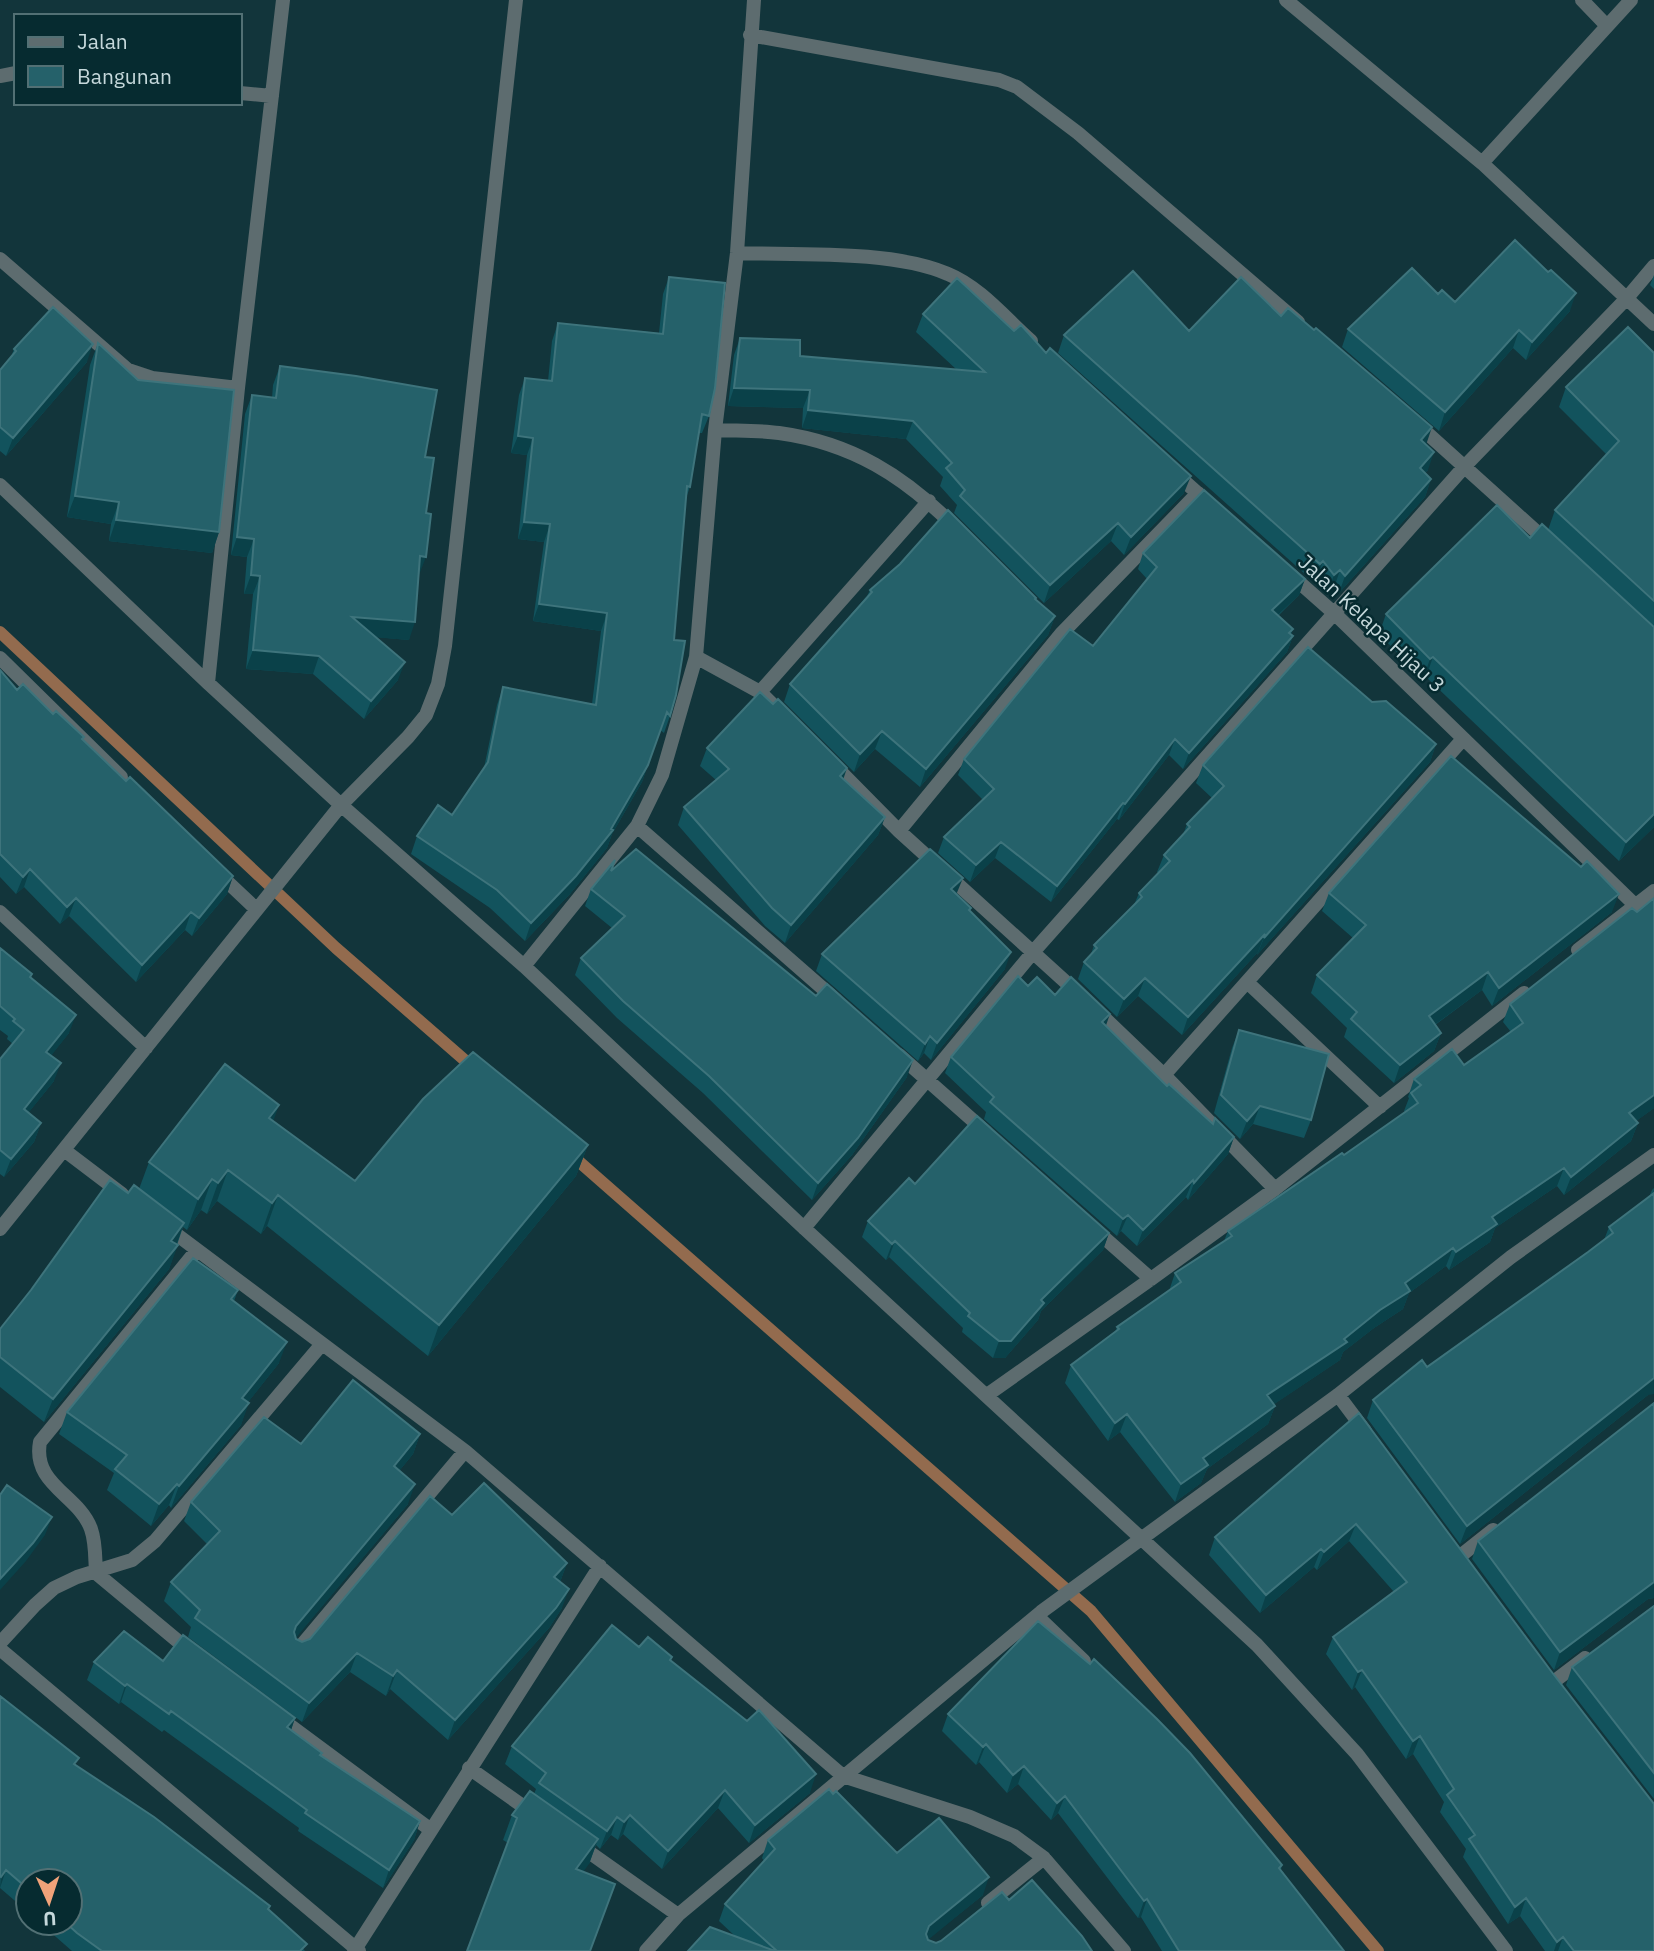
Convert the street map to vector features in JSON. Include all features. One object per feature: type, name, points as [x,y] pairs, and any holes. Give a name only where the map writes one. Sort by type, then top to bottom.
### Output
[{"type":"street","points":[[208,683],[238,388],[283,0]]},
{"type":"street","points":[[0,1229],[341,805],[426,715],[438,684],[445,646],[516,0]]},
{"type":"street","points":[[524,966],[637,826],[662,775],[696,657],[715,430],[737,253],[754,0]]},
{"type":"street","points":[[1286,0],[1482,163],[1654,324]]},
{"type":"street","points":[[1582,0],[1607,26]]},
{"type":"street","points":[[1482,163],[1631,0]]},
{"type":"street","points":[[750,35],[999,80],[1017,87],[1078,133],[1308,331]]},
{"type":"street","points":[[242,93],[272,96]]},
{"type":"street","points":[[737,253],[879,258],[923,265],[950,275],[977,292],[1037,347]]},
{"type":"street","points":[[0,259],[128,370],[152,378],[238,388]]},
{"type":"street","points":[[804,1228],[1034,951],[1465,466],[1654,267]]},
{"type":"street","points":[[1402,412],[1564,557]]},
{"type":"street","points":[[715,430],[779,433],[851,451],[881,466],[929,501],[967,539]]},
{"type":"street","points":[[1168,466],[1227,519]]},
{"type":"street","points":[[0,485],[208,683],[341,805],[524,966],[1257,1645],[1357,1754],[1506,1951]]},
{"type":"street","points":[[900,831],[1057,630],[1198,493]]},
{"type":"street","points":[[760,692],[929,501]]},
{"type":"street","name":"Jalan Kelapa Hijau 3","points":[[1276,562],[1335,614],[1635,905]]},
{"type":"street","points":[[696,657],[760,692],[779,711]]},
{"type":"street","points":[[0,658],[128,784]]},
{"type":"street","points":[[1164,1075],[1463,738]]},
{"type":"street","points":[[825,757],[900,831],[1034,951],[1164,1075],[1275,1189]]},
{"type":"street","points":[[637,826],[844,1008]]},
{"type":"street","points":[[206,861],[256,909]]},
{"type":"street","points":[[1571,956],[1654,891]]},
{"type":"street","points":[[0,912],[146,1048]]},
{"type":"street","points":[[987,1395],[1275,1189],[1539,981]]},
{"type":"street","points":[[1247,982],[1380,1107]]},
{"type":"street","points":[[886,1044],[999,1144]]},
{"type":"street","points":[[64,1150],[130,1200]]},
{"type":"street","points":[[646,1951],[678,1915],[1039,1614],[1338,1395],[1511,1257],[1654,1155]]},
{"type":"street","points":[[152,1216],[465,1451],[843,1776],[970,1816],[1014,1836],[1044,1858],[1124,1951]]},
{"type":"street","points":[[1080,1216],[1152,1279]]},
{"type":"street","points":[[197,1250],[40,1442],[37,1456],[48,1478],[91,1527],[96,1573],[208,1664]]},
{"type":"street","points":[[0,1643],[34,1605],[54,1588],[78,1577],[132,1560],[155,1541],[322,1344]]},
{"type":"street","points":[[1338,1395],[1370,1438]]},
{"type":"street","points":[[296,1652],[465,1451]]},
{"type":"street","points":[[1459,1557],[1502,1523]]},
{"type":"street","points":[[0,1649],[356,1950],[469,1768],[600,1566]]},
{"type":"street","points":[[1039,1614],[1097,1672]]},
{"type":"street","points":[[1552,1683],[1593,1652]]},
{"type":"street","points":[[263,1706],[430,1830]]},
{"type":"street","points":[[469,1768],[546,1822]]},
{"type":"street","points":[[568,1838],[678,1915]]},
{"type":"street","points":[[981,1909],[1044,1858]]},
{"type":"building","points":[[1515,240],[1548,272],[1551,270],[1576,293],[1532,342],[1519,330],[1445,412],[1348,329],[1412,268],[1438,294],[1442,290],[1455,302]]},
{"type":"building","points":[[1133,271],[1189,331],[1241,277],[1281,316],[1288,308],[1314,330],[1316,328],[1432,427],[1421,440],[1434,452],[1420,468],[1431,479],[1345,576],[1340,570],[1334,575],[1323,561],[1320,564],[1064,335]]},
{"type":"building","points":[[669,277],[725,283],[715,388],[709,416],[702,414],[690,487],[687,486],[674,640],[685,641],[676,695],[670,716],[667,712],[648,765],[611,829],[613,830],[576,876],[531,923],[497,890],[417,836],[438,805],[452,815],[488,762],[503,687],[596,705],[607,613],[539,604],[550,524],[524,522],[533,438],[518,436],[525,378],[552,381],[558,323],[663,334]]},
{"type":"building","points":[[957,278],[1014,331],[1021,325],[1046,353],[1050,348],[1191,476],[1131,537],[1118,523],[1050,585],[960,496],[965,490],[946,468],[952,463],[913,421],[808,410],[810,390],[734,388],[740,338],[800,340],[800,356],[985,372],[923,314]]},
{"type":"building","points":[[53,307],[93,344],[13,438],[0,427],[0,370],[16,351],[14,349]]},
{"type":"building","points":[[1628,327],[1654,353],[1654,601],[1555,510],[1619,441],[1566,387]]},
{"type":"building","points":[[98,343],[138,380],[234,390],[219,532],[116,520],[119,502],[75,496]]},
{"type":"building","points":[[280,366],[437,390],[425,457],[434,458],[426,513],[431,514],[426,557],[420,556],[415,622],[352,617],[405,662],[371,701],[319,656],[253,650],[260,576],[251,575],[254,539],[237,537],[252,395],[276,398]]},
{"type":"building","points":[[1204,490],[1305,579],[1272,610],[1293,629],[1289,633],[1293,636],[1189,753],[1175,739],[1057,886],[1001,842],[976,865],[944,837],[994,789],[964,759],[1070,629],[1093,646],[1157,567],[1143,553]]},
{"type":"building","points":[[1497,505],[1530,538],[1542,524],[1654,627],[1654,814],[1626,842],[1433,657],[1430,659],[1386,614]]},
{"type":"building","points":[[948,510],[1055,616],[926,769],[882,731],[860,754],[790,684],[872,592],[870,590],[900,564]]},
{"type":"building","points":[[1308,647],[1372,702],[1386,701],[1436,744],[1264,938],[1265,934],[1188,1017],[1145,978],[1124,999],[1084,962],[1097,948],[1094,945],[1142,897],[1139,893],[1170,861],[1164,855],[1190,827],[1187,824],[1224,786],[1203,765]]},
{"type":"building","points":[[0,670],[17,690],[23,684],[53,714],[56,711],[126,781],[130,777],[233,876],[199,918],[191,912],[142,965],[76,898],[67,907],[30,869],[23,877],[0,854]]},
{"type":"building","points":[[760,692],[773,704],[778,699],[847,768],[840,776],[885,817],[791,925],[772,908],[684,807],[729,769],[707,748]]},
{"type":"building","points":[[1451,756],[1581,867],[1587,861],[1619,894],[1499,988],[1488,972],[1429,1016],[1441,1033],[1400,1065],[1351,1019],[1357,1012],[1317,975],[1366,925],[1329,893]]},
{"type":"building","points":[[636,849],[816,996],[827,984],[913,1060],[858,1138],[818,1183],[709,1076],[623,1001],[581,958],[625,916],[591,889],[615,860],[611,871]]},
{"type":"building","points":[[930,849],[963,878],[951,889],[1011,952],[937,1043],[930,1036],[925,1044],[822,954]]},
{"type":"building","points":[[1654,898],[1654,1095],[1629,1113],[1638,1123],[1571,1177],[1564,1168],[1492,1217],[1497,1224],[1456,1252],[1453,1248],[1405,1283],[1410,1291],[1380,1310],[1344,1339],[1347,1342],[1267,1395],[1275,1406],[1203,1458],[1208,1465],[1181,1484],[1127,1414],[1115,1423],[1071,1365],[1119,1329],[1117,1327],[1181,1282],[1175,1273],[1232,1236],[1228,1231],[1418,1103],[1411,1093],[1421,1085],[1414,1079],[1452,1049],[1464,1065],[1523,1023],[1510,1004],[1632,908],[1637,912]]},
{"type":"building","points":[[0,948],[76,1015],[46,1052],[61,1063],[24,1109],[41,1123],[11,1159],[0,1150],[0,1059],[24,1030],[0,1006]]},
{"type":"building","points":[[1018,976],[1028,986],[1037,977],[1055,995],[1071,977],[1110,1014],[1102,1022],[1167,1086],[1169,1084],[1213,1124],[1215,1118],[1234,1137],[1194,1183],[1193,1180],[1143,1230],[1128,1215],[1123,1219],[990,1102],[994,1097],[951,1057]]},
{"type":"building","points":[[1239,1030],[1329,1054],[1311,1120],[1260,1106],[1247,1121],[1221,1095]]},
{"type":"building","points":[[473,1052],[588,1145],[439,1325],[278,1195],[272,1203],[228,1170],[218,1183],[212,1179],[198,1199],[149,1162],[225,1064],[279,1105],[269,1118],[355,1181],[423,1099]]},
{"type":"building","points":[[977,1116],[1109,1233],[1041,1300],[1044,1303],[1011,1341],[999,1341],[968,1316],[970,1313],[895,1241],[892,1244],[868,1221],[909,1178],[915,1184]]},
{"type":"building","points":[[110,1180],[128,1193],[134,1185],[184,1223],[171,1241],[178,1245],[53,1399],[0,1357],[0,1329]]},
{"type":"building","points":[[1654,1193],[1654,1378],[1467,1526],[1373,1400],[1422,1360],[1427,1367],[1588,1252],[1613,1233],[1609,1227]]},
{"type":"building","points":[[193,1258],[238,1290],[231,1299],[287,1342],[242,1398],[249,1403],[179,1486],[177,1484],[159,1504],[115,1469],[127,1455],[67,1412]]},
{"type":"building","points":[[353,1380],[420,1434],[394,1466],[415,1484],[296,1626],[296,1639],[302,1642],[310,1639],[430,1496],[452,1515],[484,1483],[567,1563],[554,1577],[569,1589],[556,1608],[455,1720],[397,1670],[393,1676],[357,1653],[309,1703],[195,1618],[200,1610],[171,1582],[220,1531],[191,1502],[264,1417],[301,1444]]},
{"type":"building","points":[[1654,1403],[1654,1582],[1560,1652],[1478,1541]]},
{"type":"building","points":[[1359,1413],[1551,1671],[1654,1804],[1654,1951],[1574,1951],[1563,1937],[1557,1942],[1526,1898],[1515,1907],[1469,1839],[1475,1835],[1447,1795],[1454,1789],[1420,1736],[1413,1741],[1362,1670],[1358,1672],[1333,1637],[1407,1582],[1356,1524],[1324,1552],[1321,1549],[1266,1595],[1215,1537]]},
{"type":"building","points":[[7,1485],[52,1517],[33,1543],[0,1579],[0,1495]]},
{"type":"building","points":[[1654,1606],[1654,1773],[1572,1667]]},
{"type":"building","points":[[1038,1621],[1090,1664],[1094,1659],[1190,1753],[1282,1865],[1279,1868],[1344,1951],[1179,1951],[1147,1899],[1144,1901],[1065,1796],[1057,1803],[1024,1766],[1013,1775],[986,1744],[983,1747],[948,1714]]},
{"type":"building","points":[[612,1625],[639,1647],[648,1637],[672,1657],[670,1660],[747,1721],[759,1710],[816,1774],[755,1825],[725,1790],[668,1851],[630,1815],[624,1822],[617,1817],[607,1831],[539,1783],[546,1773],[512,1746]]},
{"type":"building","points":[[124,1631],[163,1661],[183,1635],[295,1718],[287,1727],[322,1753],[320,1755],[420,1821],[389,1870],[305,1813],[307,1810],[171,1711],[169,1714],[127,1684],[125,1686],[94,1662]]},
{"type":"building","points":[[0,1696],[79,1758],[74,1764],[154,1817],[270,1906],[268,1909],[307,1944],[300,1951],[102,1951],[83,1937],[84,1867],[14,1867],[14,1877],[6,1870],[0,1876]]},
{"type":"building","points":[[829,1789],[833,1794],[836,1791],[897,1853],[939,1818],[989,1877],[929,1926],[926,1934],[928,1940],[936,1943],[941,1941],[1002,1892],[1009,1900],[1032,1880],[1092,1951],[777,1951],[725,1904],[775,1849],[768,1840]]},
{"type":"building","points":[[530,1791],[598,1839],[576,1869],[615,1884],[590,1951],[467,1951],[517,1818],[512,1815]]},
{"type":"building","points":[[710,1927],[775,1951],[688,1951]]},
{"type":"waterway","points":[[0,632],[336,948],[476,1070]]},
{"type":"waterway","points":[[568,1152],[1091,1611],[1378,1951]]}]
